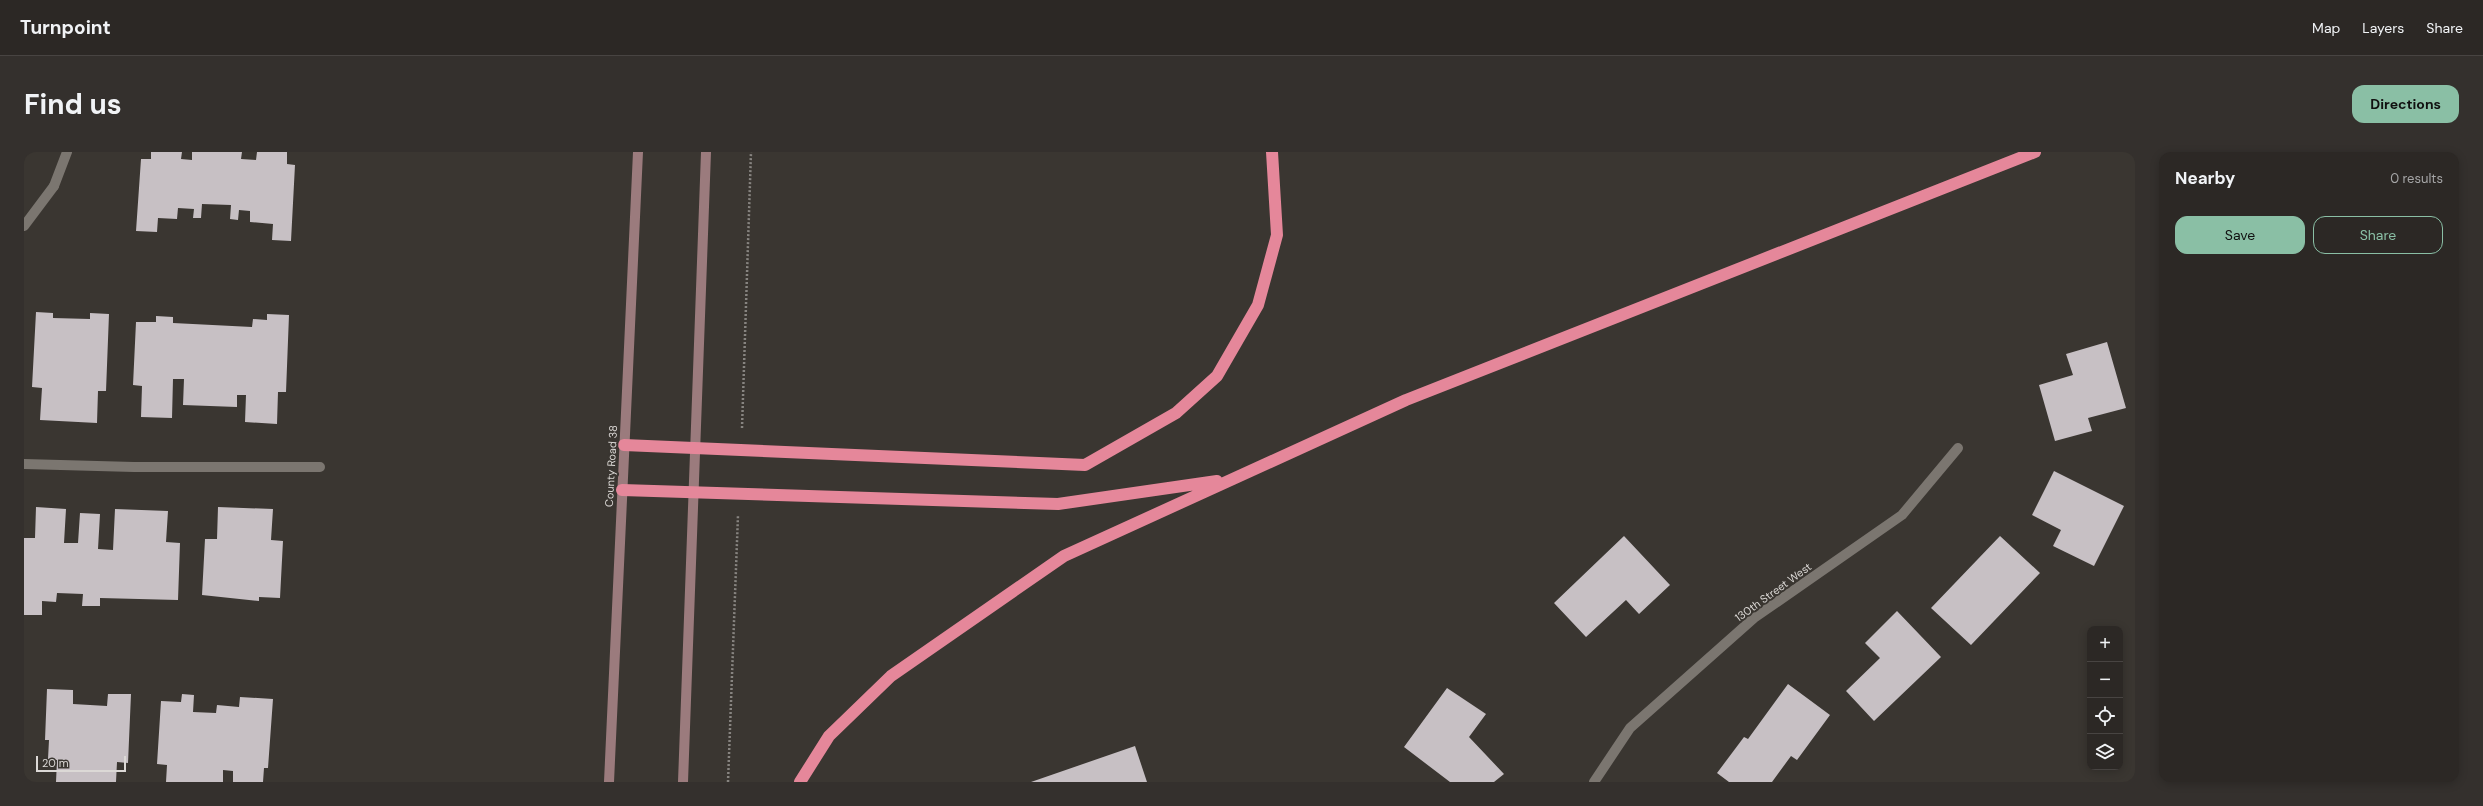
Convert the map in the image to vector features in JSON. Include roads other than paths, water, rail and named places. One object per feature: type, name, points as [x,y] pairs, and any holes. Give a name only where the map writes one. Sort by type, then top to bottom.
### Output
[{"type":"highway","points":[[624,445],[1084,465],[1176,413],[1217,376],[1258,305],[1277,235],[1272,152]]},
{"type":"highway","points":[[800,782],[829,736],[891,676],[1064,556],[1406,400],[2035,152]]},
{"type":"highway","points":[[622,490],[1058,504],[1232,479]]},
{"type":"main road","name":"County Road 38","points":[[609,782],[638,152]]},
{"type":"main road","points":[[683,782],[706,152]]},
{"type":"street","points":[[24,226],[54,186],[67,152]]},
{"type":"street","name":"130th Street West","points":[[1594,782],[1630,728],[1754,618],[1902,515],[1958,448]]},
{"type":"street","points":[[24,464],[134,467],[320,467]]}]
